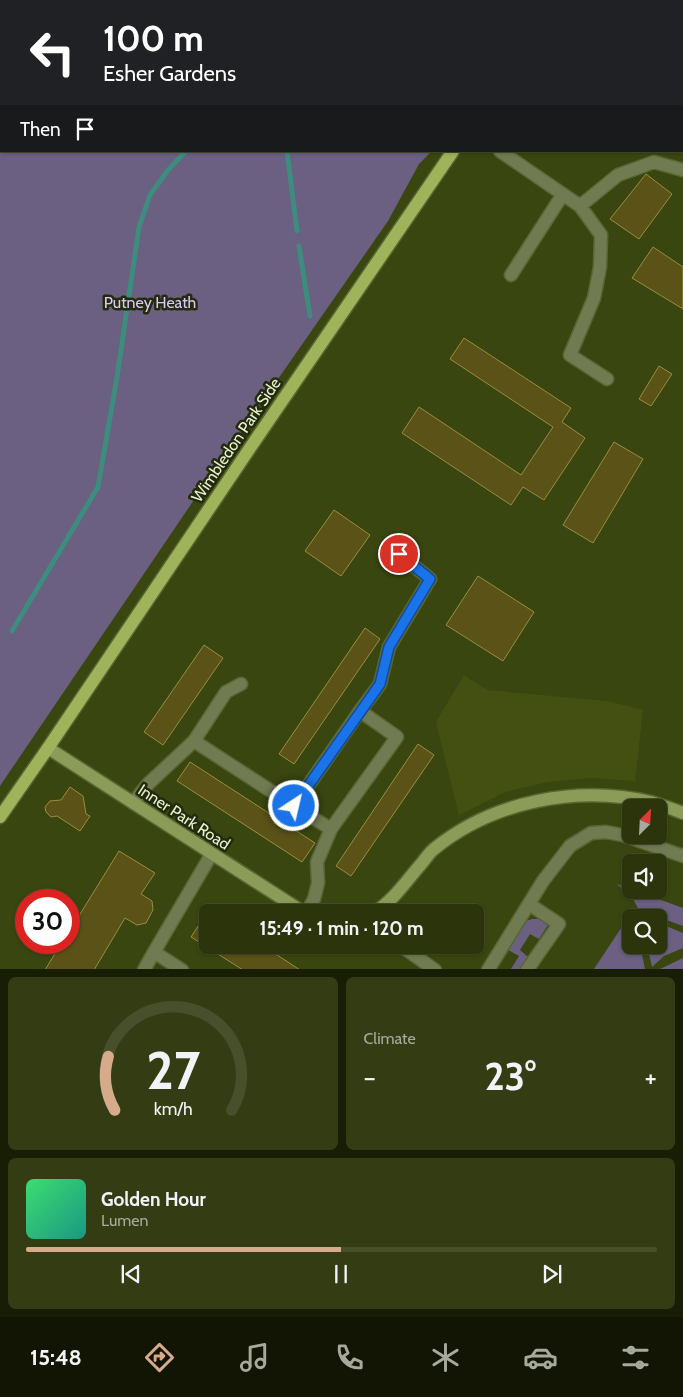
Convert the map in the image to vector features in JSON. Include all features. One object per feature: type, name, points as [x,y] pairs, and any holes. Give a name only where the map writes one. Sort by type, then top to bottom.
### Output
[{"type":"main road","name":"Wimbledon Park Side","points":[[0,817],[452,152]]},
{"type":"street","points":[[501,152],[580,206],[601,235],[600,267],[594,298],[570,355],[607,379]]},
{"type":"street","points":[[580,206],[618,175],[654,162],[683,170]]},
{"type":"street","points":[[511,275],[563,194]]},
{"type":"street","points":[[294,806],[380,684],[389,647],[430,579],[399,554]]},
{"type":"street","points":[[133,803],[148,784],[194,741],[226,692],[240,684]]},
{"type":"street","points":[[312,904],[318,882],[317,862],[331,829],[397,736],[360,711]]},
{"type":"street","points":[[194,741],[331,829]]},
{"type":"street","name":"Inner Park Road","points":[[48,748],[290,904]]},
{"type":"street","points":[[387,904],[434,849],[475,822],[518,806],[569,795],[625,797],[652,802],[683,813]]},
{"type":"street","points":[[489,969],[543,881],[570,846],[591,833],[606,832],[622,835],[683,856]]},
{"type":"street","points":[[145,969],[212,855]]},
{"type":"street","points":[[529,904],[559,924],[529,969]]},
{"type":"street","points":[[154,952],[180,969]]},
{"type":"street","points":[[413,954],[434,969]]},
{"type":"shaded area","points":[[464,675],[487,690],[607,701],[643,710],[635,781],[591,778],[547,782],[505,792],[459,815],[436,722]]},
{"type":"green space","name":"Putney Heath","points":[[0,152],[431,152],[419,164],[388,221],[200,491],[0,786]]},
{"type":"green space","points":[[633,899],[658,899],[683,908],[683,926],[667,920],[667,909],[638,909]]},
{"type":"green space","points":[[543,919],[548,925],[539,939],[530,934],[520,950],[528,957],[520,969],[511,969],[519,956],[508,950],[526,921]]},
{"type":"green space","points":[[667,926],[683,933],[683,948],[664,956],[652,967],[649,954],[667,954]]},
{"type":"green space","points":[[622,927],[622,954],[642,954],[645,969],[594,969]]},
{"type":"green space","points":[[683,958],[683,969],[660,969]]},
{"type":"building","points":[[646,174],[672,194],[639,239],[610,219]]},
{"type":"building","points":[[653,247],[683,267],[683,309],[632,278]]},
{"type":"building","points":[[464,338],[571,408],[562,422],[585,438],[544,500],[523,487],[511,505],[402,433],[419,407],[521,475],[553,427],[450,359]]},
{"type":"building","points":[[659,366],[672,374],[651,406],[639,399]]},
{"type":"building","points":[[614,442],[643,459],[593,543],[563,525]]},
{"type":"building","points":[[334,510],[370,535],[341,576],[305,551]]},
{"type":"building","points":[[478,576],[534,612],[503,661],[446,625]]},
{"type":"building","points":[[365,628],[380,639],[294,764],[279,754]]},
{"type":"building","points":[[204,645],[223,658],[163,745],[144,732]]},
{"type":"building","points":[[418,744],[434,755],[351,876],[336,866]]},
{"type":"building","points":[[190,762],[315,843],[302,862],[177,781]]},
{"type":"building","points":[[70,787],[83,796],[86,814],[90,816],[80,831],[57,816],[51,817],[46,812],[45,807],[50,801],[61,800]]},
{"type":"building","points":[[119,851],[155,873],[141,894],[152,901],[153,910],[146,923],[137,925],[125,918],[95,969],[46,969],[55,954],[80,954],[80,914]]},
{"type":"building","points":[[199,925],[199,942],[191,937]]},
{"type":"building","points":[[218,954],[276,954],[298,969],[241,969]]},
{"type":"waterway","points":[[12,631],[98,487],[117,377],[139,227],[150,195],[168,170],[185,152]]},
{"type":"waterway","points":[[287,152],[297,231]]},
{"type":"waterway","points":[[299,246],[310,316]]},
{"type":"route","points":[[294,806],[380,684],[389,647],[430,579],[399,554]]}]
